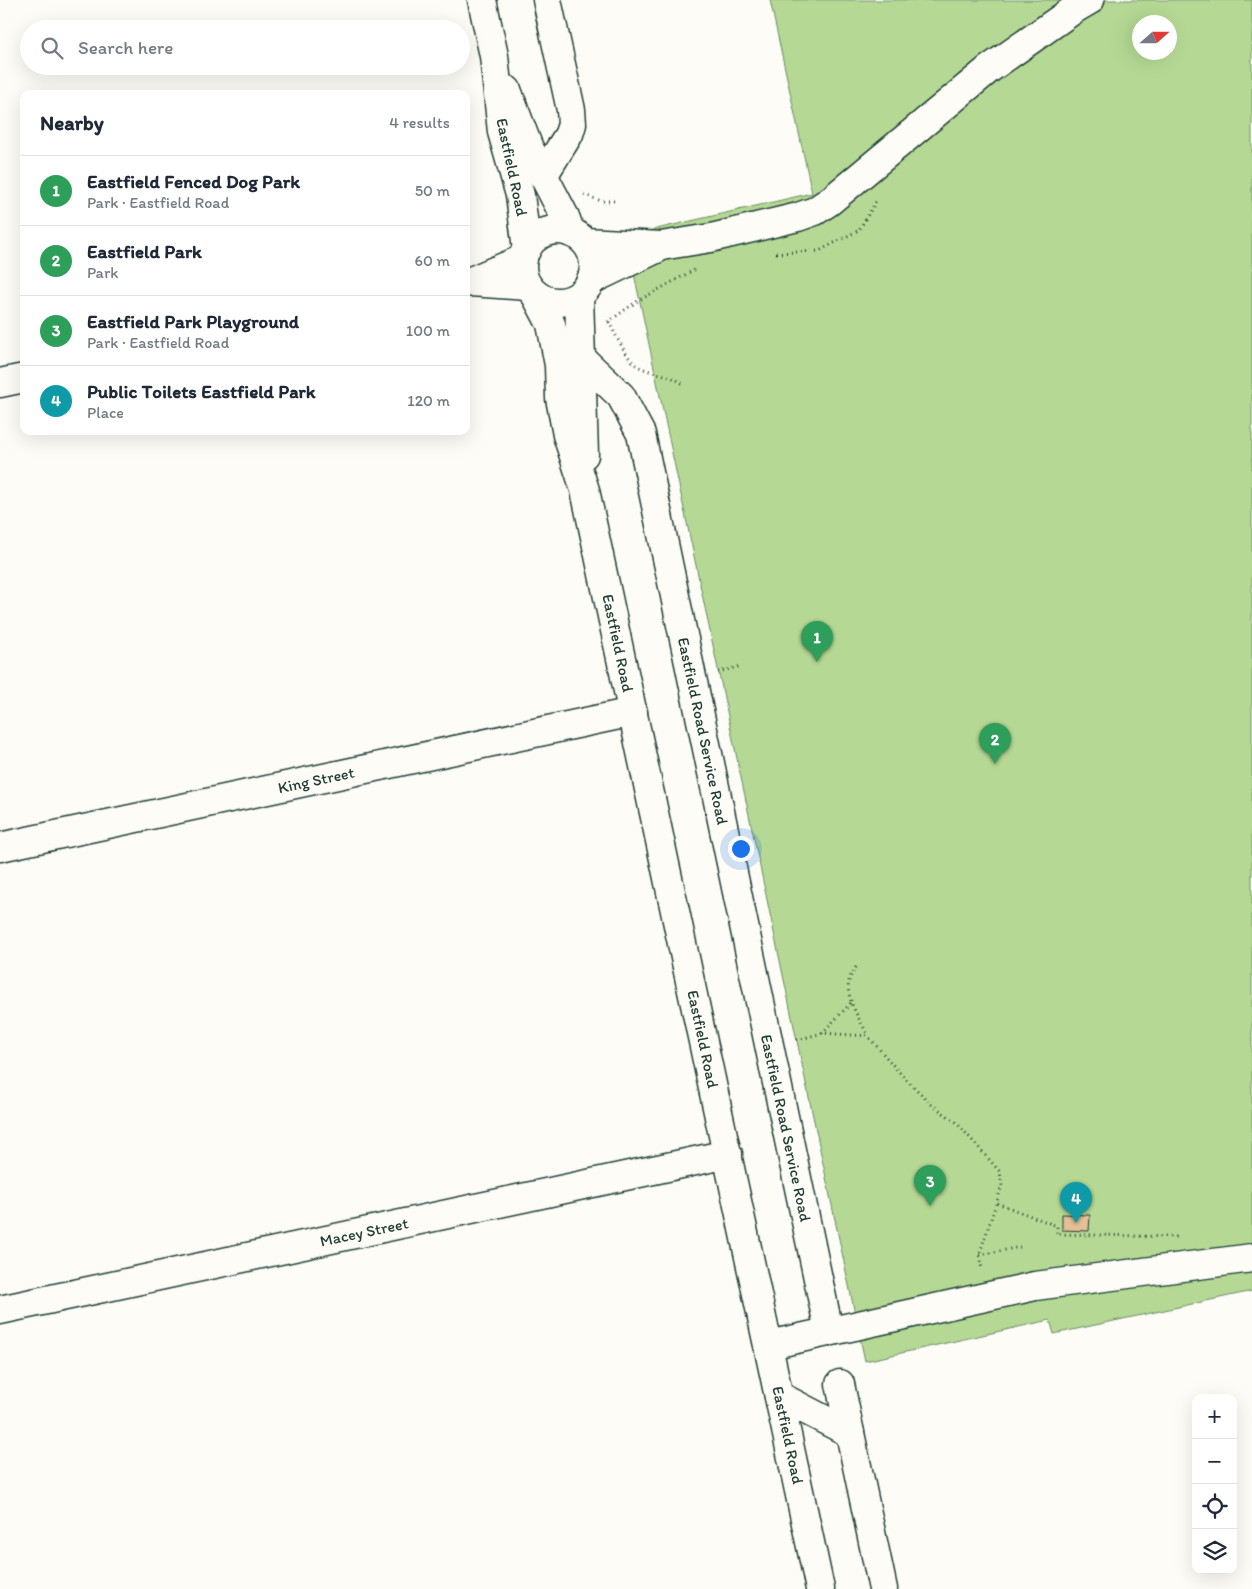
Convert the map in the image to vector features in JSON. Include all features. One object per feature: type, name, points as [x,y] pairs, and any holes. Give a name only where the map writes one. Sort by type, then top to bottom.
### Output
[{"type":"main road","name":"Eastfield Road","points":[[482,0],[494,56],[502,132],[520,195],[524,254]]},
{"type":"main road","points":[[543,176],[569,134],[572,124],[571,110],[547,0]]},
{"type":"main road","points":[[578,238],[661,246],[711,238],[798,217],[815,210],[830,201],[989,69],[1090,0]]},
{"type":"main road","name":"Eastfield Road","points":[[494,56],[528,146],[578,238]]},
{"type":"main road","points":[[585,288],[594,263],[591,251],[578,238],[564,230],[551,231],[539,235],[530,243],[524,254],[521,267],[525,281],[542,299],[554,303],[566,302],[585,288],[661,246]]},
{"type":"main road","points":[[470,281],[524,254]]},
{"type":"main road","points":[[470,282],[532,290]]},
{"type":"main road","name":"Eastfield Road","points":[[585,288],[580,357],[585,490]]},
{"type":"main road","name":"Eastfield Road","points":[[532,290],[551,324],[559,366],[560,398],[567,435],[585,490],[820,1589]]},
{"type":"main road","name":"Eastfield Road Service Road","points":[[580,357],[621,396],[641,434],[828,1331]]},
{"type":"main road","points":[[0,383],[20,379]]},
{"type":"main road","name":"King Street","points":[[0,847],[633,712]]},
{"type":"main road","name":"Macey Street","points":[[0,1310],[728,1154]]},
{"type":"main road","points":[[769,1345],[1035,1286],[1252,1258]]},
{"type":"main road","points":[[840,1384],[884,1589]]},
{"type":"main road","points":[[779,1396],[850,1433]]},
{"type":"path","points":[[609,322],[635,365],[666,374],[684,385]]},
{"type":"path","points":[[715,673],[742,666]]},
{"type":"path","points":[[856,967],[849,979],[848,986],[851,1003],[868,1036],[898,1071],[931,1104],[956,1122],[1000,1172],[1002,1186],[979,1255],[987,1297]]},
{"type":"path","points":[[822,1033],[851,1003]]},
{"type":"path","points":[[794,1040],[822,1033],[868,1036]]},
{"type":"path","points":[[997,1203],[1057,1226],[1057,1234],[1187,1238]]},
{"type":"path","points":[[979,1255],[1020,1247]]},
{"type":"green space","points":[[770,0],[1252,0],[1252,1291],[1054,1334],[1050,1320],[865,1361],[626,236],[812,193]]},
{"type":"building","points":[[1062,1214],[1090,1215],[1089,1231],[1062,1230]]},
{"type":"place","name":"Eastfield Fenced Dog Park","points":[[817,662]]},
{"type":"place","name":"Eastfield Park","points":[[995,764]]},
{"type":"place","name":"Eastfield Park Playground","points":[[930,1206]]},
{"type":"place","name":"Public Toilets Eastfield Park","points":[[1076,1223]]}]
